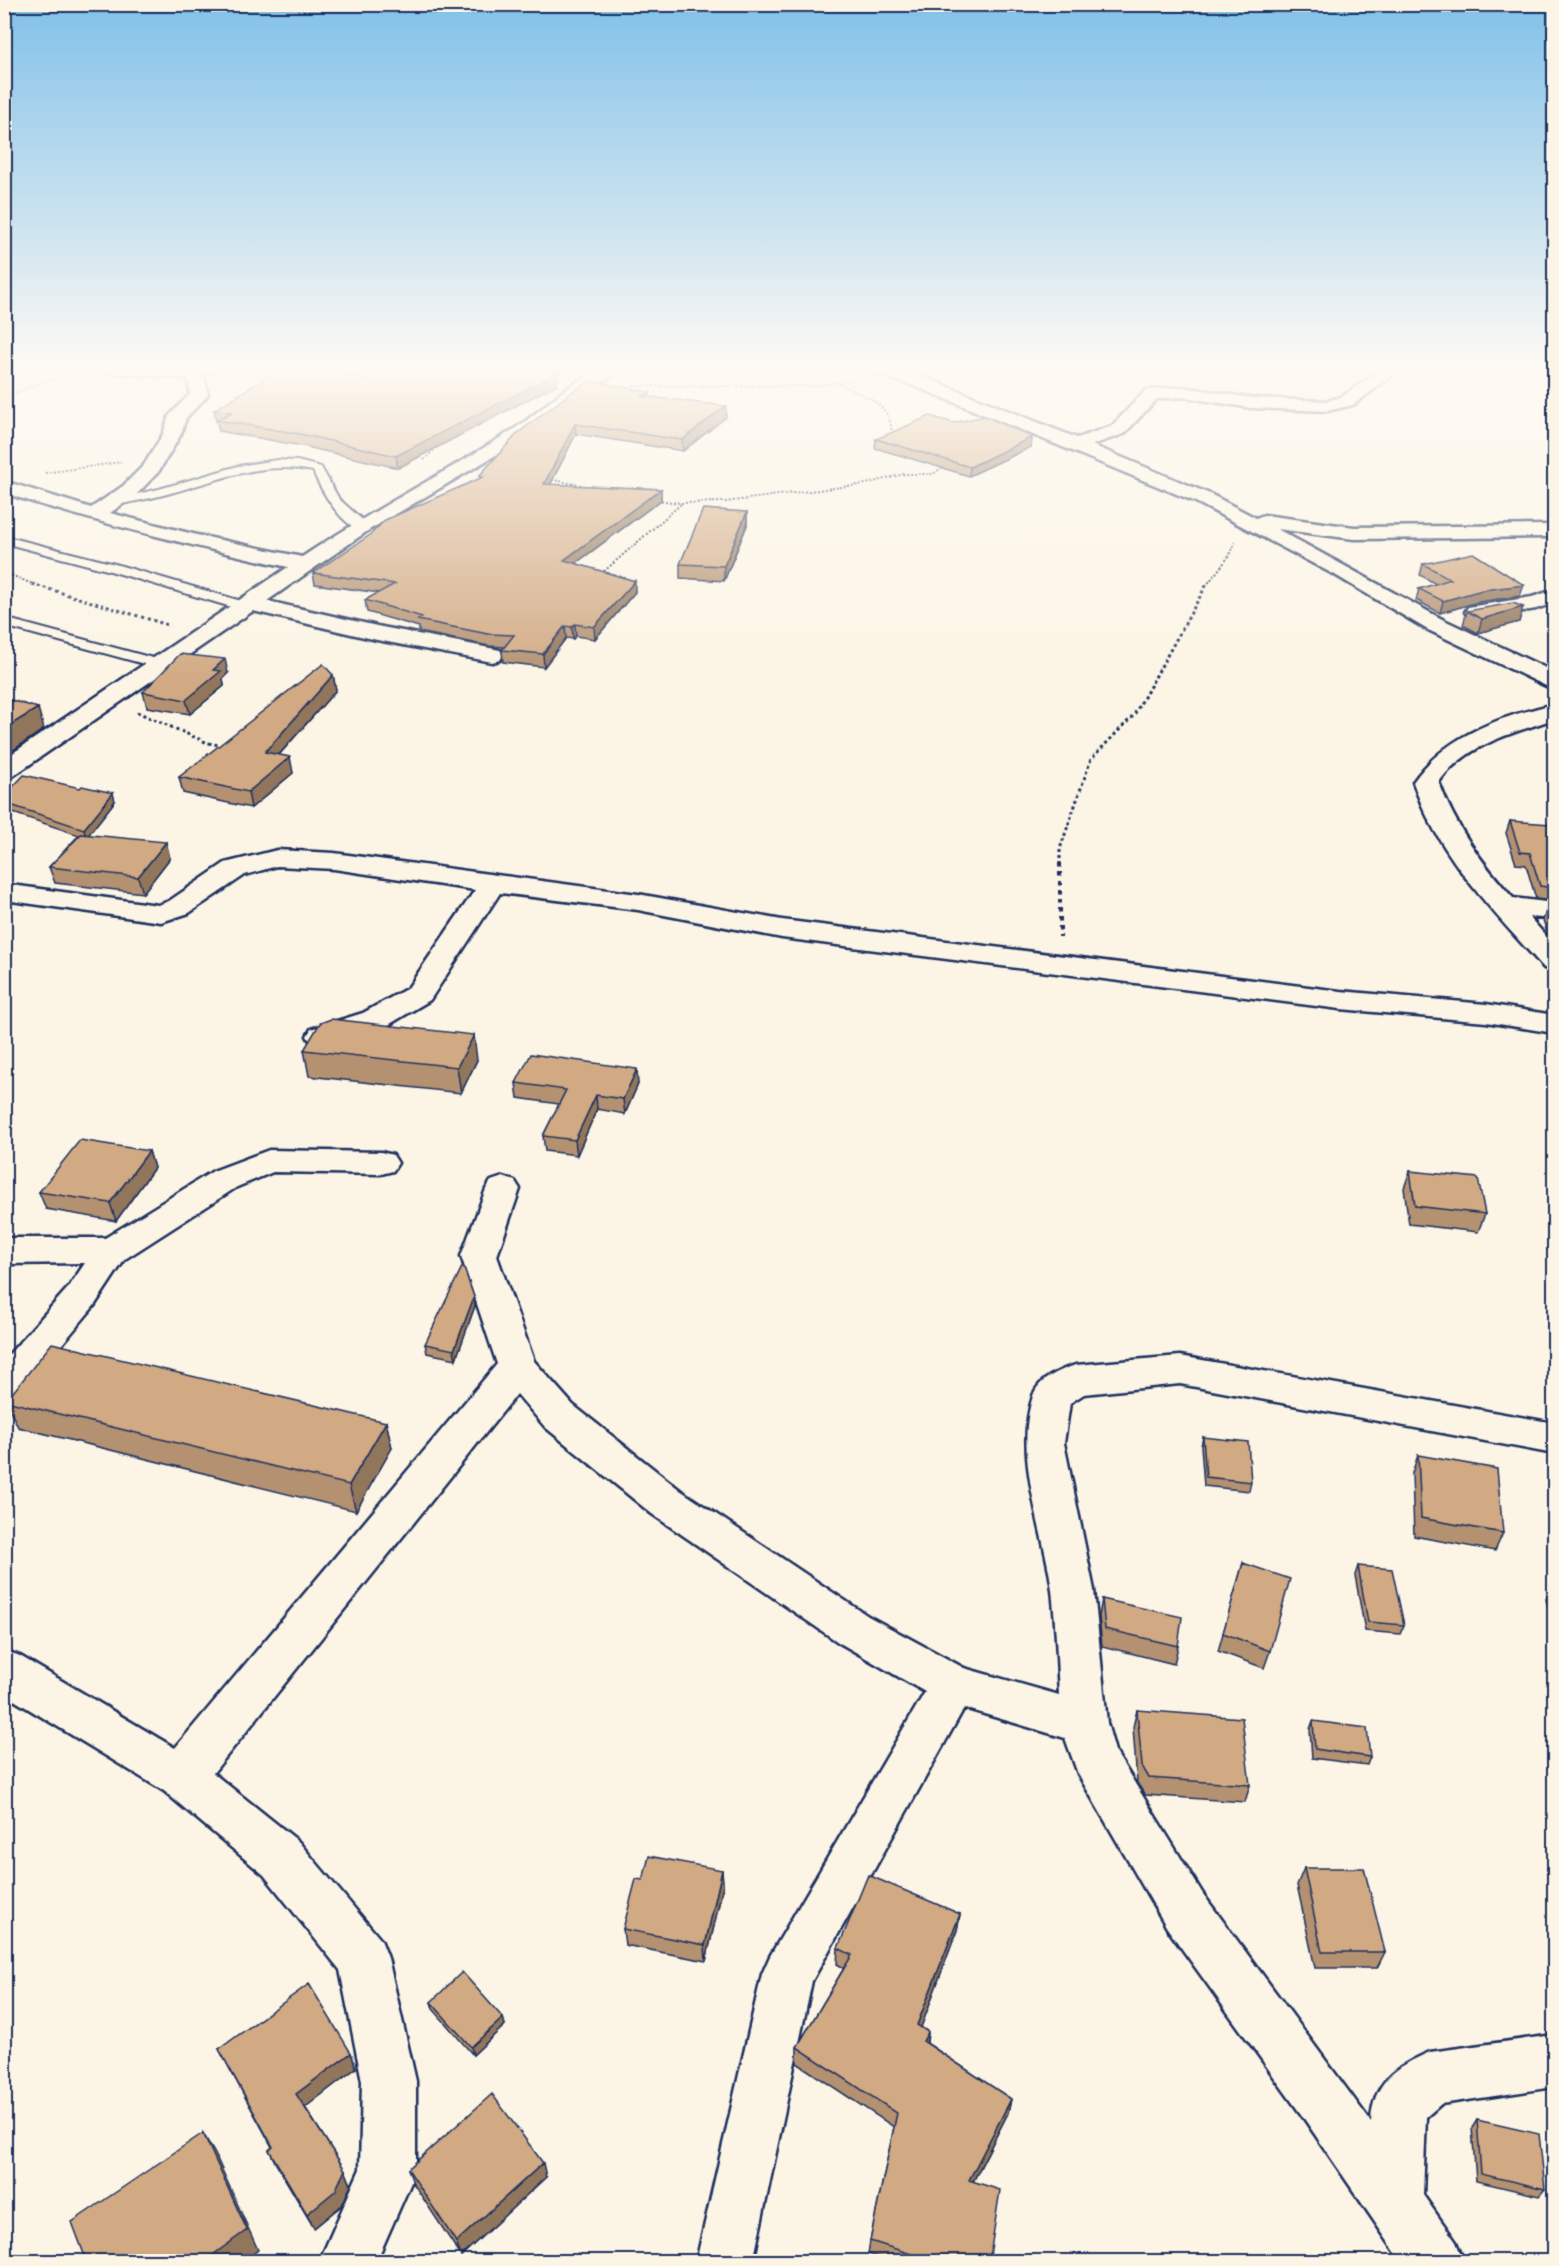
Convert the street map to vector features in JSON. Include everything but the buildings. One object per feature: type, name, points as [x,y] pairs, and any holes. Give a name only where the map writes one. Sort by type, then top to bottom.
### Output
[{"type":"street","points":[[94,515],[129,490],[146,473]]},
{"type":"street","points":[[4,771],[304,564],[392,507],[451,473]]},
{"type":"street","points":[[1144,473],[1203,498],[1342,571],[1434,624],[1554,681]]},
{"type":"street","points":[[9,492],[196,541],[304,564]]},
{"type":"street","points":[[1244,520],[1354,532],[1554,531]]},
{"type":"street","points":[[1434,624],[1479,611],[1536,603],[1554,596]]},
{"type":"street","points":[[245,605],[492,655]]},
{"type":"street","points":[[1554,711],[1468,742],[1434,767],[1426,782],[1430,800],[1450,835],[1554,962]]},
{"type":"street","points":[[4,892],[161,914],[178,907],[235,869],[277,858],[334,861],[638,902],[782,929],[1340,1000],[1486,1012],[1554,1024]]},
{"type":"street","points":[[311,1040],[374,1020],[419,994],[493,884]]},
{"type":"street","points":[[1506,906],[1554,911]]},
{"type":"street","points":[[4,1387],[81,1297],[112,1250],[225,1179],[269,1161],[381,1163]]},
{"type":"street","points":[[503,1190],[479,1256],[517,1367],[559,1416],[666,1502],[853,1629],[953,1685],[1084,1723]]},
{"type":"street","points":[[4,1251],[112,1250]]},
{"type":"street","points":[[181,1776],[517,1367]]},
{"type":"street","points":[[1436,2262],[1185,1911],[1094,1758],[1084,1723],[1073,1590],[1044,1443],[1052,1395],[1076,1380],[1180,1370],[1554,1438]]},
{"type":"street","points":[[4,1670],[181,1776],[281,1858],[363,1958],[389,2081],[388,2171],[347,2262]]},
{"type":"street","points":[[724,2262],[788,1974],[953,1685]]},
{"type":"street","points":[[1395,2202],[1399,2104],[1430,2079],[1554,2061]]},
{"type":"lane","points":[[112,503],[162,492],[224,473]]},
{"type":"lane","points":[[319,473],[330,498],[345,515],[362,526]]},
{"type":"lane","points":[[4,539],[245,605]]},
{"type":"lane","points":[[4,622],[159,664]]},
{"type":"path","points":[[41,474],[49,473]]},
{"type":"path","points":[[392,507],[411,473]]},
{"type":"path","points":[[651,499],[681,503],[724,502],[866,484],[904,474],[928,475],[936,473]]},
{"type":"path","points":[[541,478],[599,488]]},
{"type":"path","points":[[600,576],[681,503]]},
{"type":"path","points":[[1059,965],[1060,849],[1091,759],[1134,715],[1201,592],[1230,555],[1244,520]]},
{"type":"path","points":[[4,572],[31,584],[203,635]]},
{"type":"path","points":[[110,698],[208,743],[228,747]]}]
